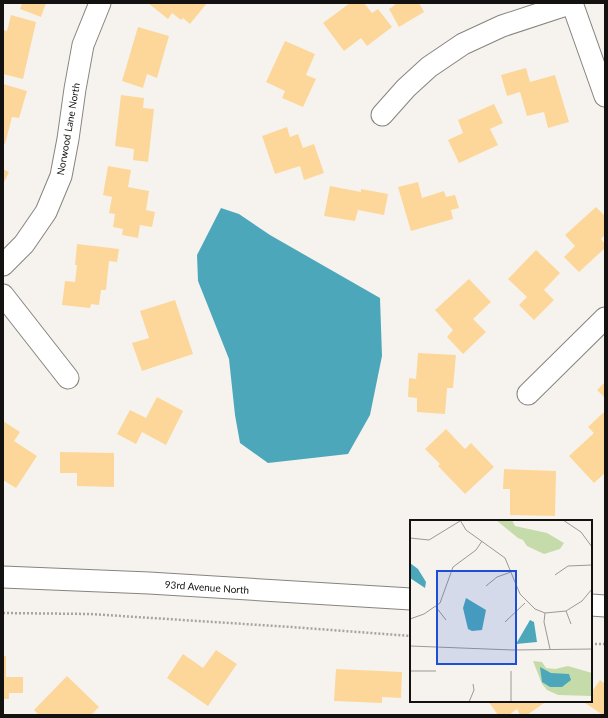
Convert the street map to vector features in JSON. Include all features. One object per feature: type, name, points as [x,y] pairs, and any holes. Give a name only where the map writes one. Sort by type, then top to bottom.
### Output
[{"type":"street","name":"Norwood Lane North","points":[[3,266],[24,244],[46,212],[61,176],[83,45],[100,3]]},
{"type":"street","points":[[382,115],[406,88],[429,67],[463,44],[502,26],[572,3],[605,96]]},
{"type":"street","points":[[3,295],[68,378]]},
{"type":"street","points":[[528,394],[605,318]]},
{"type":"street","name":"93rd Avenue North","points":[[3,577],[149,583],[410,599]]},
{"type":"street","points":[[592,605],[605,606]]},
{"type":"path","points":[[3,613],[90,614],[410,636]]},
{"type":"path","points":[[592,644],[605,644]]},
{"type":"water","points":[[221,208],[239,214],[270,235],[380,298],[382,356],[370,415],[348,454],[268,463],[240,443],[235,415],[229,359],[198,281],[197,255]]},
{"type":"building","points":[[22,3],[46,3],[41,17],[20,9]]},
{"type":"building","points":[[148,3],[207,3],[190,24],[183,18],[181,20],[172,13],[168,19]]},
{"type":"building","points":[[350,3],[364,3],[372,13],[378,9],[392,27],[367,46],[361,38],[344,51],[323,23]]},
{"type":"building","points":[[393,3],[419,3],[424,12],[399,27],[389,9],[395,5]]},
{"type":"building","points":[[11,15],[36,22],[23,79],[3,74],[3,30],[7,31]]},
{"type":"building","points":[[138,27],[169,36],[157,78],[147,74],[143,88],[122,81]]},
{"type":"building","points":[[285,41],[315,54],[306,75],[316,79],[303,107],[282,98],[285,91],[266,82]]},
{"type":"building","points":[[526,68],[530,82],[555,75],[569,122],[548,128],[544,112],[527,116],[520,92],[507,96],[501,75]]},
{"type":"building","points":[[3,84],[27,91],[19,118],[12,117],[5,144],[3,143]]},
{"type":"building","points":[[121,95],[144,98],[143,108],[154,109],[148,162],[133,160],[134,149],[115,146]]},
{"type":"building","points":[[494,104],[503,123],[490,129],[498,145],[459,163],[448,140],[463,133],[458,120]]},
{"type":"building","points":[[287,127],[290,137],[298,134],[303,148],[314,144],[324,173],[304,180],[300,166],[275,174],[262,136]]},
{"type":"building","points":[[108,166],[131,170],[128,187],[149,191],[146,210],[155,212],[152,227],[140,225],[138,238],[122,235],[123,229],[113,227],[115,214],[109,213],[112,197],[103,195]]},
{"type":"building","points":[[3,169],[9,172],[3,184]]},
{"type":"building","points":[[418,182],[422,198],[444,191],[446,197],[455,195],[459,208],[451,210],[453,219],[411,231],[398,187]]},
{"type":"building","points":[[330,186],[361,192],[361,189],[388,194],[384,215],[358,210],[355,221],[324,216]]},
{"type":"building","points":[[596,207],[605,216],[605,235],[601,239],[605,244],[605,248],[579,272],[564,257],[575,246],[565,235]]},
{"type":"building","points":[[77,244],[119,249],[117,262],[109,261],[106,290],[101,290],[99,305],[91,304],[90,308],[62,305],[65,281],[75,282]]},
{"type":"building","points":[[536,250],[560,273],[544,290],[554,300],[534,320],[519,305],[527,297],[508,279]]},
{"type":"building","points":[[469,279],[491,302],[473,319],[486,332],[463,354],[447,337],[453,330],[435,310]]},
{"type":"building","points":[[175,300],[193,354],[142,371],[132,343],[149,338],[140,311]]},
{"type":"building","points":[[418,353],[456,355],[453,388],[447,388],[445,414],[417,412],[417,398],[408,397],[409,378],[416,379]]},
{"type":"building","points":[[605,382],[605,398],[597,390]]},
{"type":"building","points":[[157,397],[183,411],[166,445],[142,432],[136,444],[117,434],[130,410],[146,418]]},
{"type":"building","points":[[605,411],[605,473],[594,483],[569,456],[594,433],[588,427]]},
{"type":"building","points":[[3,421],[20,432],[14,441],[37,456],[16,488],[3,480]]},
{"type":"building","points":[[446,429],[465,449],[471,443],[494,467],[465,494],[438,466],[440,464],[425,449]]},
{"type":"building","points":[[60,452],[114,453],[114,487],[77,486],[77,473],[60,473]]},
{"type":"building","points":[[504,469],[556,471],[555,516],[510,515],[510,489],[503,489]]},
{"type":"building","points":[[216,650],[237,664],[208,706],[167,678],[183,654],[203,668]]},
{"type":"building","points":[[3,656],[6,656],[6,677],[23,677],[23,693],[9,693],[9,699],[3,699]]},
{"type":"building","points":[[336,669],[402,672],[401,698],[382,697],[382,703],[334,701]]},
{"type":"building","points":[[67,676],[99,707],[91,715],[39,715],[34,710]]},
{"type":"building","points":[[600,680],[605,684],[605,715],[585,703],[592,702],[592,692]]},
{"type":"building","points":[[489,702],[546,702],[527,715],[520,715],[517,709],[509,715],[498,715]]}]
